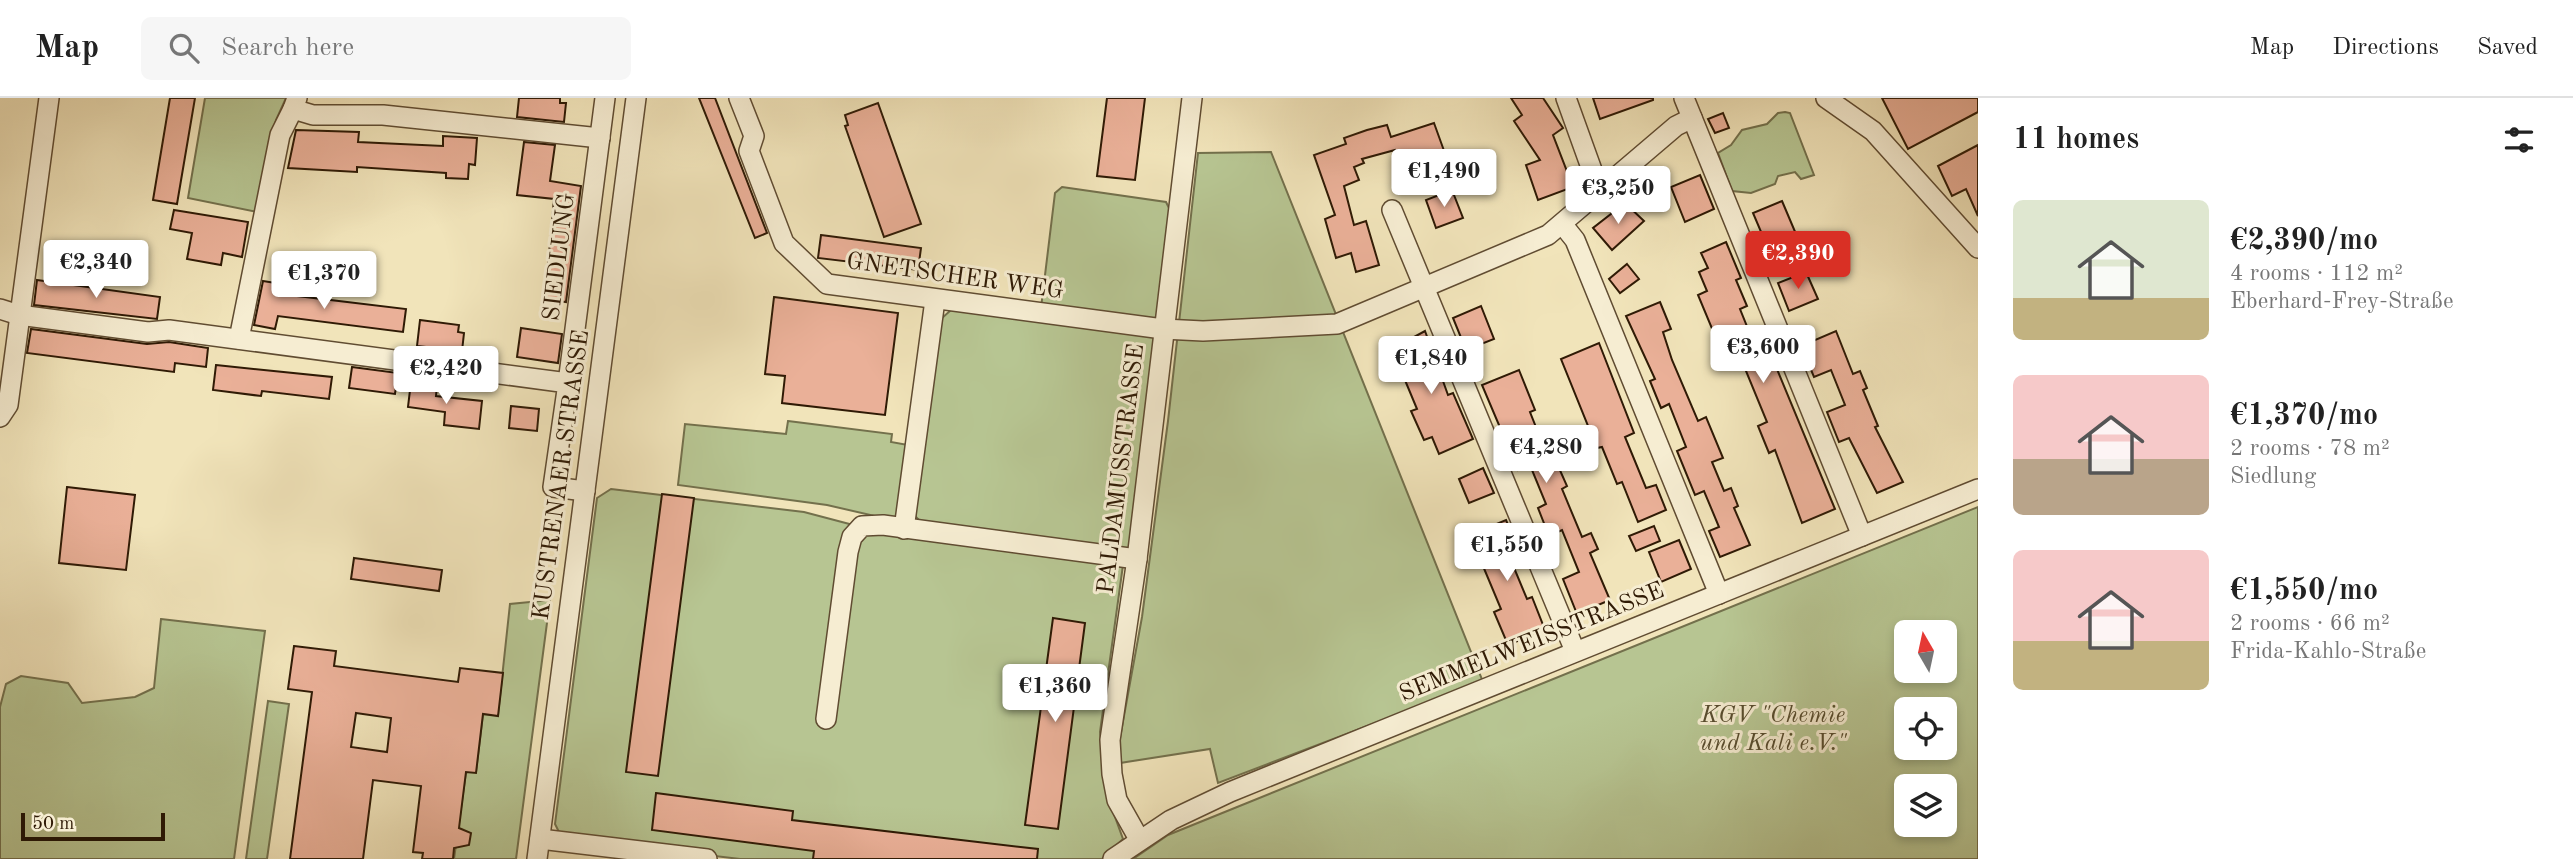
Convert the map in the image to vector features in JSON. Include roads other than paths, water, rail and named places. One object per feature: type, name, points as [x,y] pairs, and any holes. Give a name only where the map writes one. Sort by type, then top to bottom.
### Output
[{"type":"street","points":[[0,417],[8,405],[7,311],[49,98]]},
{"type":"street","name":"SIEDLUNG","points":[[585,491],[553,487],[605,98]]},
{"type":"street","name":"KUSTRENAER STRASSE","points":[[537,859],[636,98]]},
{"type":"street","name":"GNETSCHER WEG","points":[[739,98],[754,136],[749,151],[784,243],[827,284],[1163,329],[1203,331],[1336,324],[1548,235],[1563,225],[1603,186],[1676,126],[1692,118]]},
{"type":"street","name":"PALDAMUSSTRASSE","points":[[1139,839],[1117,800],[1110,758],[1137,559],[1192,98]]},
{"type":"street","points":[[1566,98],[1593,173],[1603,186]]},
{"type":"street","points":[[1684,98],[1862,536]]},
{"type":"street","points":[[1826,98],[1873,131],[1978,248]]},
{"type":"street","points":[[239,339],[280,135],[295,104],[313,115],[383,115],[600,138]]},
{"type":"street","points":[[1392,210],[1575,652]]},
{"type":"street","points":[[1563,225],[1575,240],[1719,594]]},
{"type":"street","points":[[904,528],[935,300]]},
{"type":"street","points":[[7,311],[568,383]]},
{"type":"street","name":"SEMMELWEISSTRASSE","points":[[1113,859],[1139,839],[1230,792],[1978,489]]},
{"type":"street","points":[[826,719],[848,552],[852,537],[862,526],[904,528],[1137,559]]},
{"type":"street","points":[[540,839],[707,859]]},
{"type":"park label","name":"KGV \"Chemie und Kali e.V.\"","points":[[1773,730]]}]
